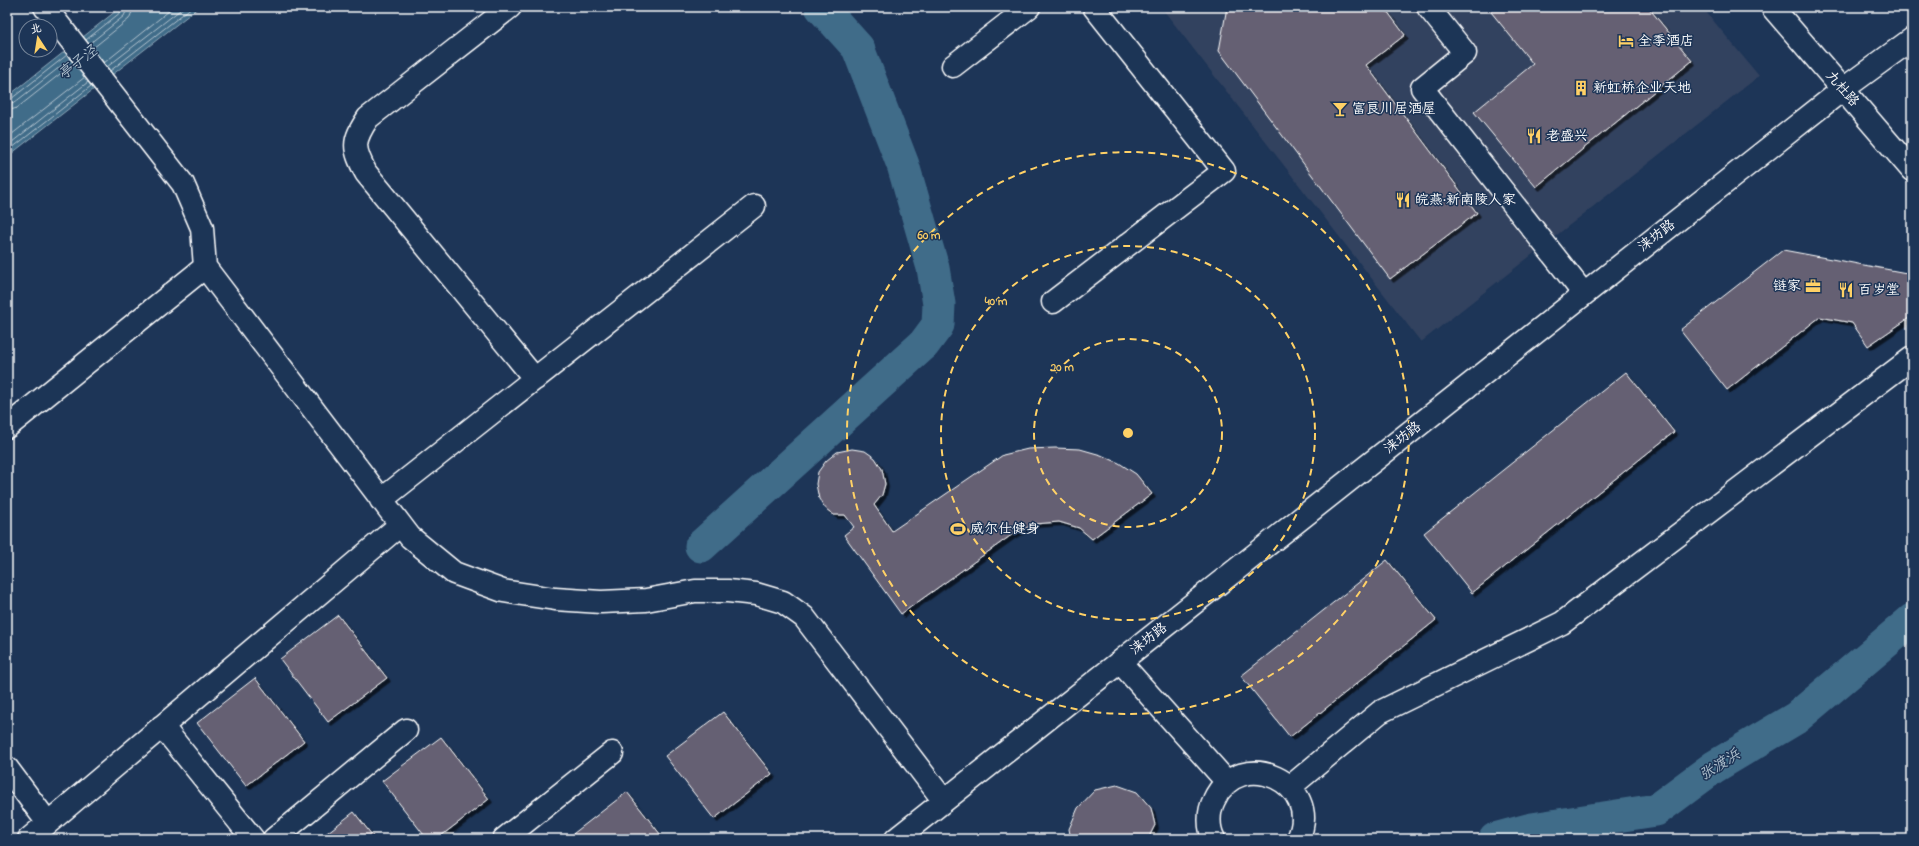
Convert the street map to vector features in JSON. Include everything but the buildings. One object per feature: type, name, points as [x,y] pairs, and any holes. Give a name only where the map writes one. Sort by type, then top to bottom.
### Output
[{"type":"street","points":[[45,7],[183,184],[202,228],[205,267],[410,537],[454,574],[503,591],[555,599],[601,602],[646,600],[694,591],[728,591],[756,594],[783,602],[804,617],[944,801]]},
{"type":"street","points":[[510,7],[368,118],[357,135],[357,155],[366,173],[535,378]]},
{"type":"street","points":[[953,66],[1029,7]]},
{"type":"street","points":[[1053,302],[1224,171],[1094,7]]},
{"type":"street","points":[[1428,7],[1465,53],[1422,88],[1584,294]]},
{"type":"street","name":"九杜路","points":[[1772,7],[1912,170]]},
{"type":"street","name":"涞坊路","points":[[896,839],[1842,90],[1912,39]]},
{"type":"street","points":[[381,500],[754,206]]},
{"type":"street","points":[[7,427],[205,267]]},
{"type":"street","points":[[1290,787],[1380,712],[1562,622],[1912,358]]},
{"type":"street","points":[[29,839],[400,524]]},
{"type":"street","points":[[1120,662],[1227,782]]},
{"type":"street","points":[[162,726],[253,839]]},
{"type":"street","points":[[274,839],[406,730]]},
{"type":"street","points":[[504,839],[612,753]]},
{"type":"street","points":[[7,768],[48,823]]},
{"type":"street","points":[[1214,839],[1209,821],[1211,806],[1217,793],[1227,782],[1252,772],[1266,773],[1279,779],[1290,787],[1299,800],[1303,816],[1301,831],[1298,839]]},
{"type":"shaded area","points":[[1161,7],[1702,7],[1759,76],[1421,342]]},
{"type":"water","name":"亭子泾","points":[[121,7],[199,7],[7,157],[7,97]]},
{"type":"waterway","points":[[701,546],[924,344],[938,325],[939,304],[933,268],[903,165],[858,48],[821,7]]},
{"type":"waterway","name":"张渡浜","points":[[1495,839],[1532,829],[1656,810],[1714,767],[1796,718],[1912,620]]},
{"type":"place","name":"全季酒店","points":[[1626,41]]},
{"type":"place","name":"新虹桥企业天地","points":[[1581,88]]},
{"type":"place","name":"富良川居酒屋","points":[[1340,109]]},
{"type":"place","name":"老盛兴","points":[[1534,136]]},
{"type":"place","name":"皖燕·新南陵人家","points":[[1403,200]]},
{"type":"place","name":"链家","points":[[1813,286]]},
{"type":"place","name":"百岁堂","points":[[1846,290]]},
{"type":"place","name":"威尔仕健身","points":[[958,529]]}]
